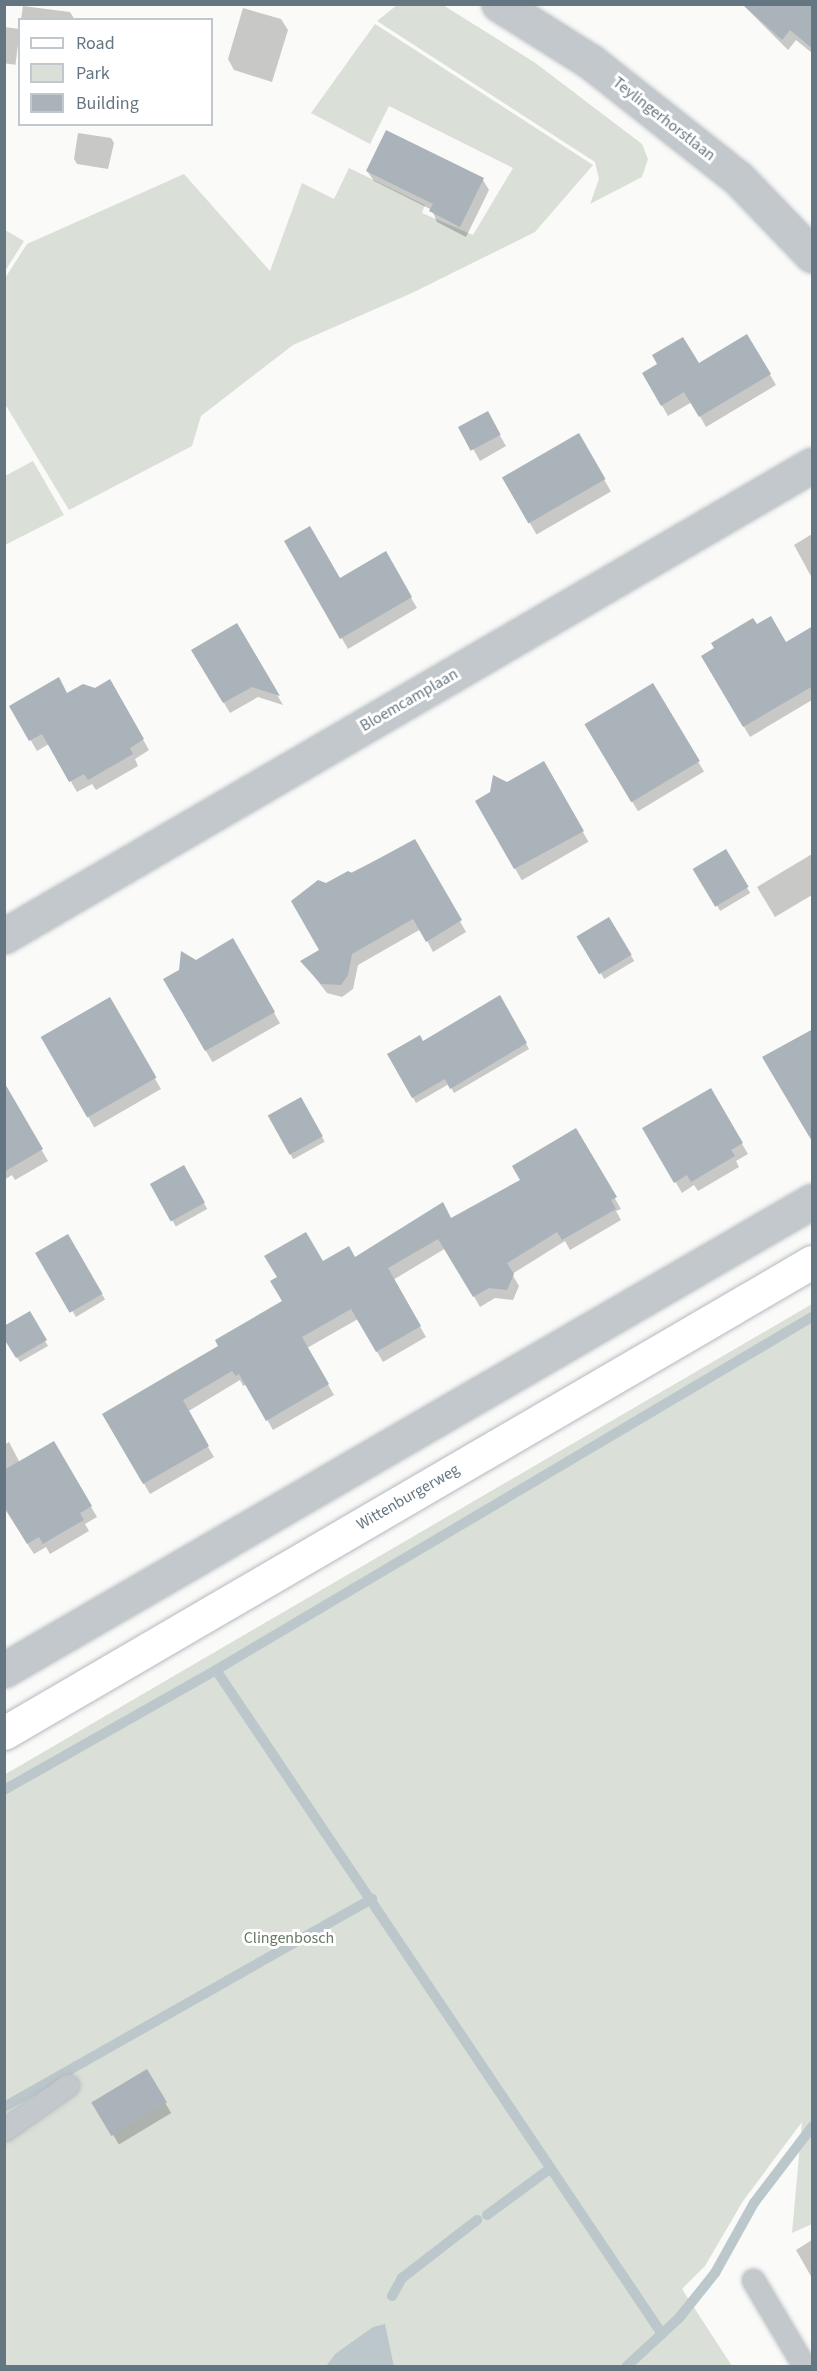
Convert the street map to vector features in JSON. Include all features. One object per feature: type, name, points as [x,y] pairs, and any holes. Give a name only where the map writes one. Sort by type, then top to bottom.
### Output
[{"type":"street","name":"Teylingerhorstlaan","points":[[499,4],[591,62],[738,178],[813,255]]},
{"type":"street","name":"Bloemcamplaan","points":[[4,936],[813,465]]},
{"type":"street","points":[[4,1670],[813,1201]]},
{"type":"street","name":"Wittenburgerweg","points":[[4,1733],[813,1262]]},
{"type":"lane","points":[[4,2130],[68,2085]]},
{"type":"lane","points":[[753,2280],[804,2367]]},
{"type":"green space","points":[[397,5],[443,5],[534,62],[642,144],[648,159],[642,177],[590,204],[599,179],[595,162],[377,21]]},
{"type":"green space","points":[[375,24],[593,165],[535,232],[412,293],[293,345],[201,416],[192,446],[69,510],[5,404],[5,278],[27,244],[184,174],[270,271],[302,183],[334,199],[349,168],[425,205],[422,213],[473,235],[513,168],[389,106],[370,144],[311,113]]},
{"type":"green space","points":[[5,230],[24,241],[5,271]]},
{"type":"green space","points":[[33,461],[64,515],[5,545],[5,476]]},
{"type":"green space","name":"Clingenbosch","points":[[812,1304],[812,2224],[792,2233],[802,2122],[743,2201],[705,2266],[682,2289],[732,2366],[394,2366],[385,2325],[335,2354],[326,2366],[5,2366],[4,1775]]},
{"type":"shaded area","points":[[385,2324],[394,2366],[326,2366],[335,2354],[373,2327]]},
{"type":"building","points":[[742,4],[813,4],[813,49],[790,30],[782,40]]},
{"type":"building","points":[[386,130],[484,178],[460,227],[429,211],[433,204],[366,171]]},
{"type":"building","points":[[747,334],[771,374],[699,417],[684,392],[661,406],[642,373],[657,364],[652,355],[683,337],[699,363]]},
{"type":"building","points":[[488,411],[501,435],[471,451],[458,427]]},
{"type":"building","points":[[579,433],[606,479],[528,523],[502,478]]},
{"type":"building","points":[[310,526],[340,578],[386,551],[412,597],[340,639],[284,541]]},
{"type":"building","points":[[771,616],[786,642],[813,626],[813,686],[743,727],[701,656],[714,648],[711,643],[753,618],[757,624]]},
{"type":"building","points":[[237,623],[280,696],[252,687],[223,703],[191,650]]},
{"type":"building","points":[[59,677],[67,693],[83,684],[95,688],[110,679],[144,739],[130,748],[133,754],[88,780],[84,774],[69,782],[42,734],[29,741],[9,706]]},
{"type":"building","points":[[653,683],[700,761],[631,802],[584,724]]},
{"type":"building","points":[[544,761],[584,831],[514,869],[475,801],[490,792],[493,775],[507,782]]},
{"type":"building","points":[[415,839],[462,920],[426,942],[413,919],[352,954],[348,975],[341,985],[321,984],[300,961],[319,950],[291,901],[318,880],[326,883],[348,871],[352,873]]},
{"type":"building","points":[[726,849],[749,887],[715,907],[693,869]]},
{"type":"building","points":[[609,917],[632,955],[599,974],[576,937]]},
{"type":"building","points":[[233,938],[275,1012],[205,1051],[163,979],[179,970],[181,951],[196,960]]},
{"type":"building","points":[[500,995],[527,1043],[450,1089],[445,1079],[412,1098],[387,1054],[420,1035],[423,1041]]},
{"type":"building","points":[[110,997],[156,1078],[87,1118],[41,1037]]},
{"type":"building","points":[[813,1029],[813,1143],[762,1057]]},
{"type":"building","points":[[4,1082],[43,1149],[4,1172]]},
{"type":"building","points":[[711,1088],[743,1143],[731,1150],[735,1156],[691,1182],[687,1175],[674,1183],[642,1128]]},
{"type":"building","points":[[301,1097],[323,1136],[290,1155],[268,1115]]},
{"type":"building","points":[[576,1128],[617,1197],[611,1200],[616,1209],[562,1240],[557,1232],[507,1263],[514,1274],[507,1290],[489,1288],[473,1297],[438,1239],[388,1268],[421,1326],[376,1352],[351,1309],[302,1337],[329,1384],[266,1421],[239,1374],[236,1376],[232,1371],[183,1400],[209,1446],[143,1484],[102,1414],[218,1346],[215,1340],[282,1301],[270,1281],[277,1277],[264,1256],[306,1232],[323,1261],[349,1246],[355,1257],[443,1202],[451,1218],[520,1180],[512,1166]]},
{"type":"building","points":[[184,1165],[205,1203],[171,1222],[150,1184]]},
{"type":"building","points":[[68,1234],[102,1294],[70,1313],[35,1253]]},
{"type":"building","points":[[30,1311],[47,1340],[16,1358],[4,1339],[4,1326]]},
{"type":"building","points":[[54,1441],[92,1506],[80,1513],[84,1520],[43,1544],[39,1537],[27,1544],[4,1506],[4,1470]]},
{"type":"building","points":[[147,2069],[167,2102],[111,2136],[91,2102]]},
{"type":"waterway","points":[[4,1790],[216,1670],[812,1317]]},
{"type":"waterway","points":[[216,1670],[662,2334]]},
{"type":"waterway","points":[[4,2107],[372,1899]]},
{"type":"waterway","points":[[627,2366],[679,2318],[715,2273],[754,2203],[812,2127]]},
{"type":"waterway","points":[[487,2215],[551,2168]]},
{"type":"waterway","points":[[392,2296],[402,2278],[477,2220]]}]
